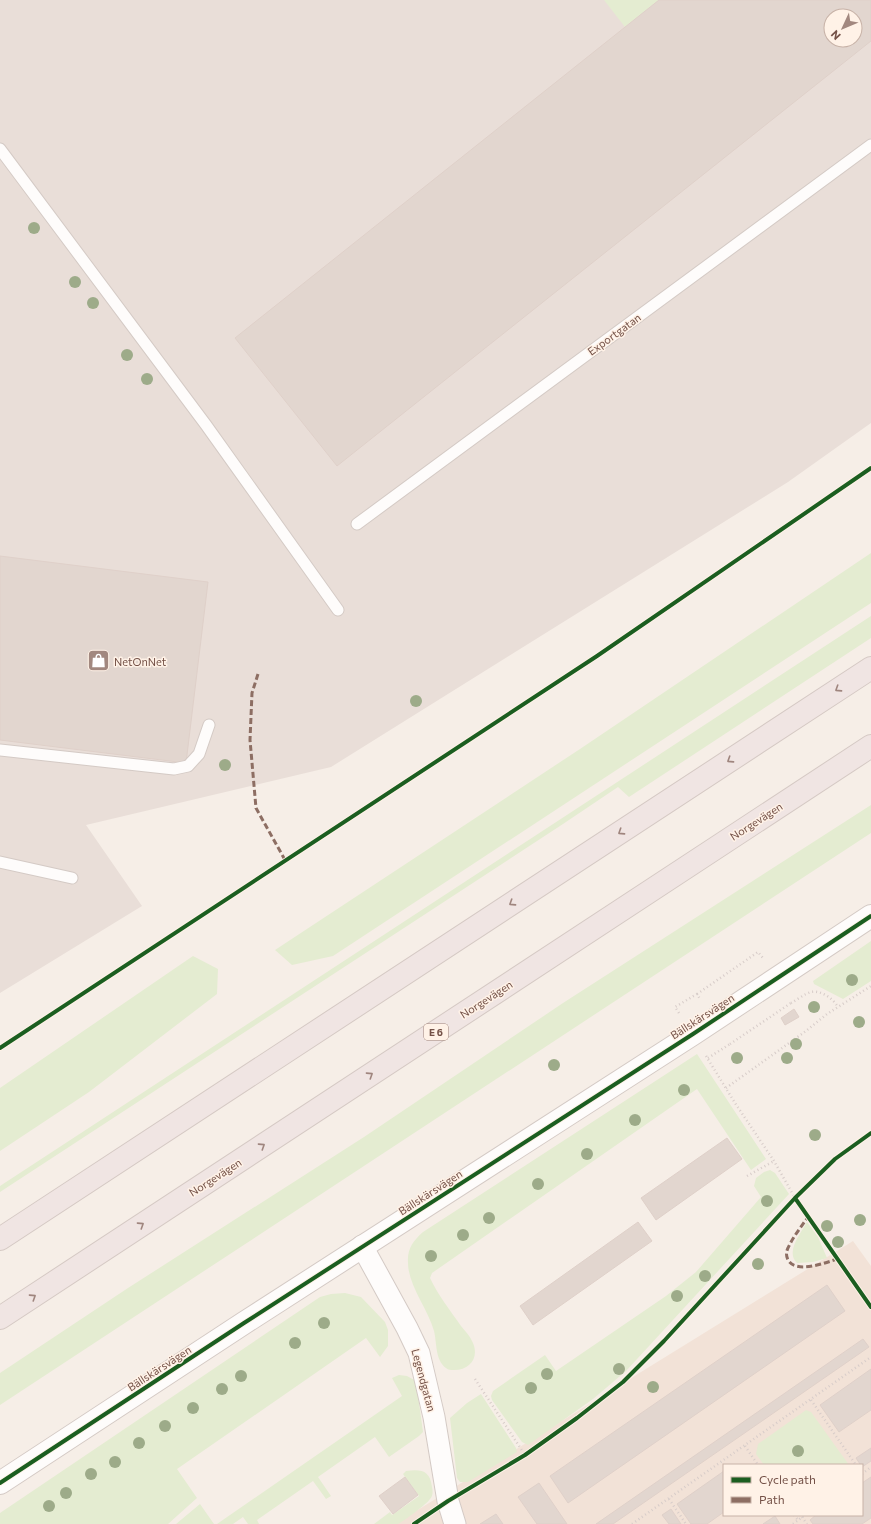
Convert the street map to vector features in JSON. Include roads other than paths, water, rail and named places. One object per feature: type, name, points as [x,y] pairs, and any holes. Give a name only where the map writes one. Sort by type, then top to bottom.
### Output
[{"type":"highway","points":[[0,1238],[871,668]]},
{"type":"highway","name":"Norgevägen","points":[[0,1318],[871,746]]},
{"type":"street","name":"Bällskärsvägen","points":[[0,1483],[362,1246],[692,1034],[871,916]]},
{"type":"street","name":"Legendgatan","points":[[362,1246],[407,1328],[418,1353],[434,1417],[448,1501],[455,1524]]},
{"type":"lane","name":"Exportgatan","points":[[356,524],[871,145]]},
{"type":"lane","points":[[0,149],[206,425],[338,610]]},
{"type":"lane","points":[[0,750],[174,769],[188,766],[199,754],[208,725]]},
{"type":"lane","points":[[0,862],[72,878]]},
{"type":"place","name":"NetOnNet","points":[[99,661]]}]
